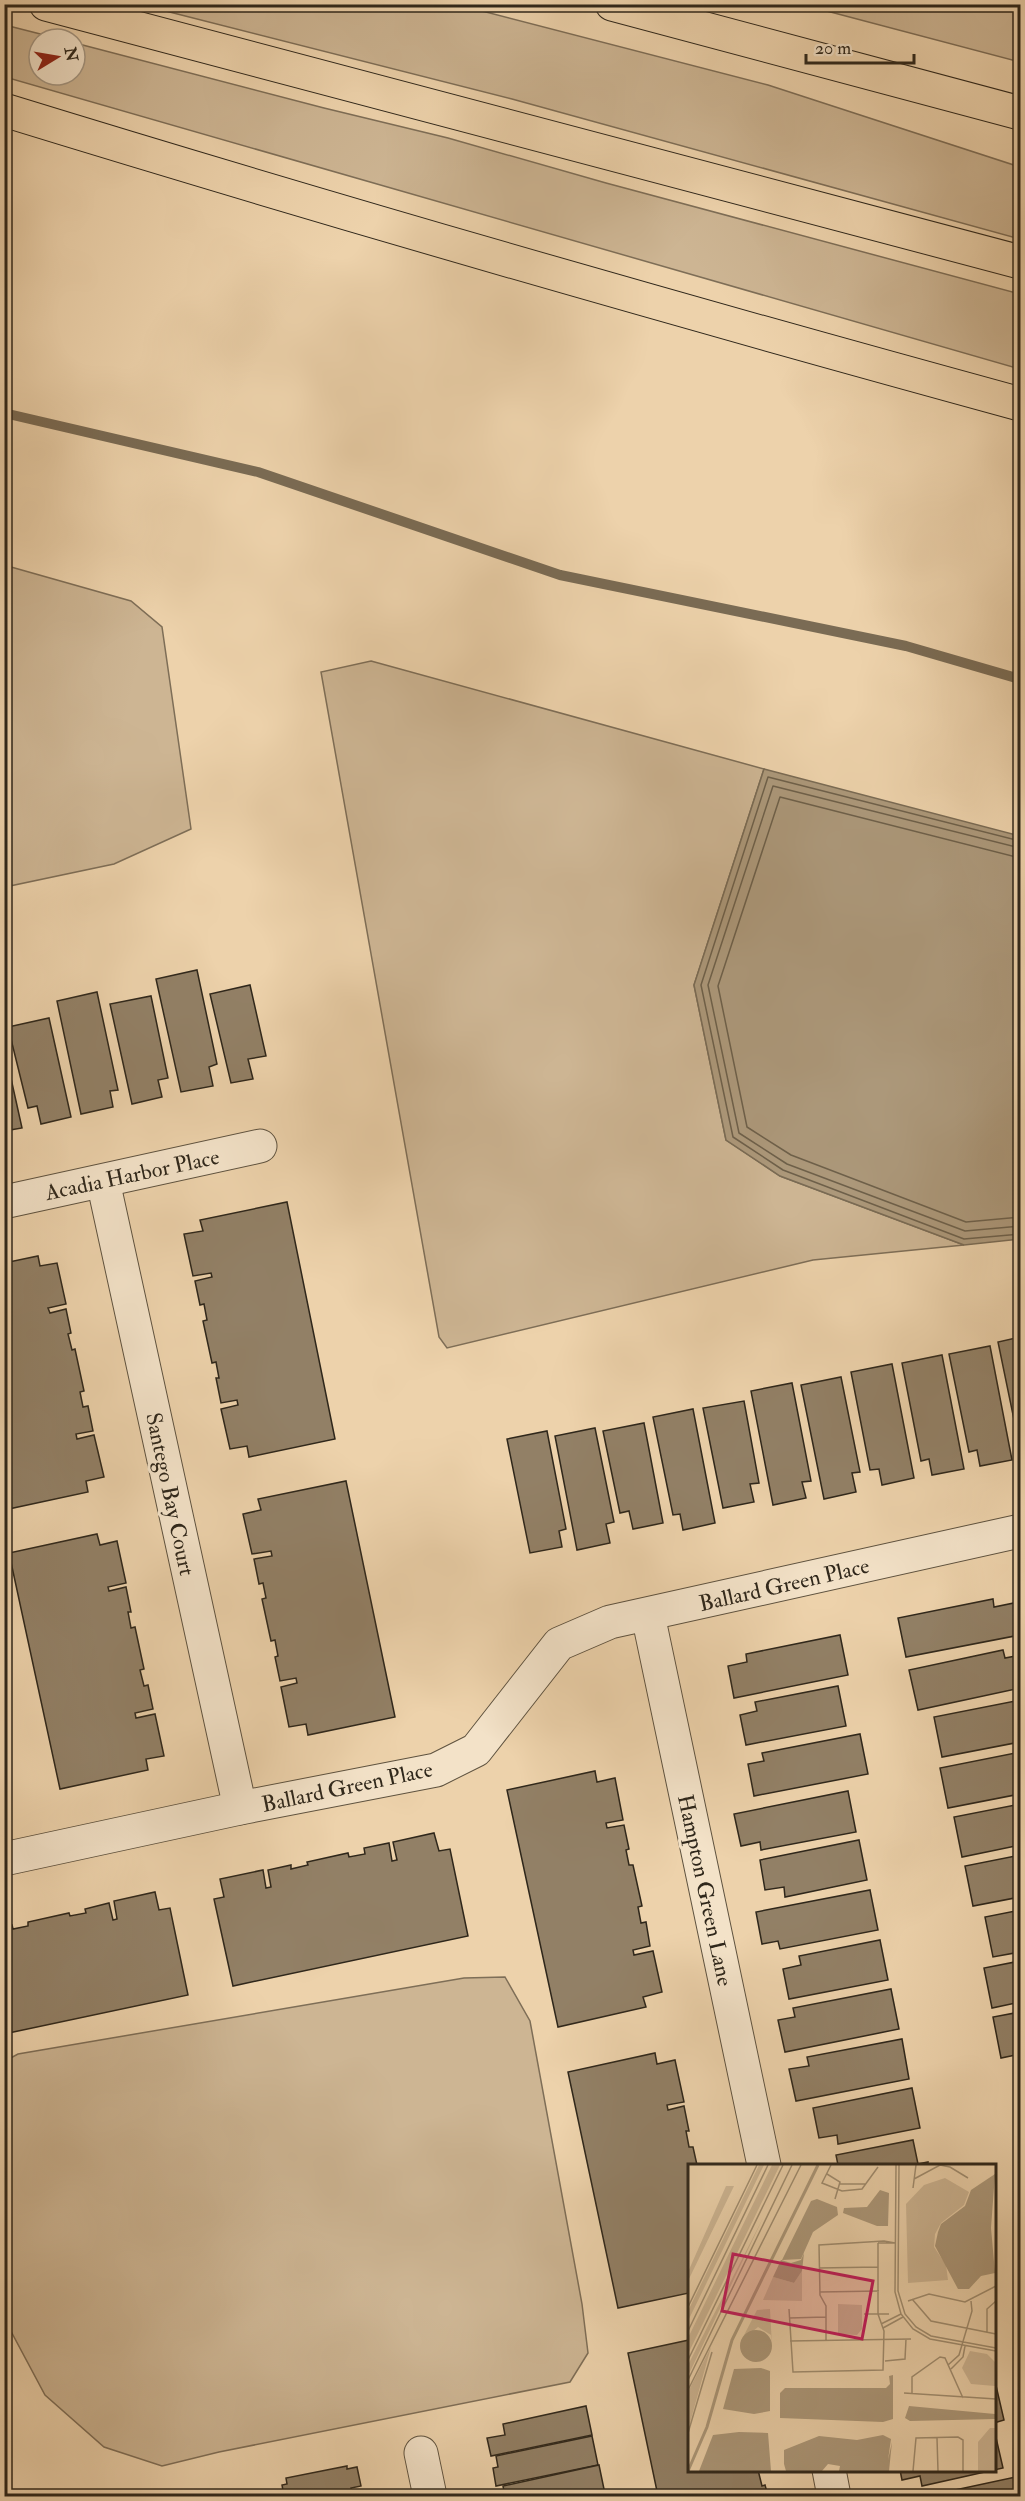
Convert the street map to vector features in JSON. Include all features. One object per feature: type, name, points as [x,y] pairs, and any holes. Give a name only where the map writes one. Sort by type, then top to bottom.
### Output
[{"type":"highway","points":[[46,4],[1020,262]]},
{"type":"highway","points":[[612,4],[1020,113]]},
{"type":"highway","points":[[950,95],[1020,123]]},
{"type":"highway","points":[[4,110],[252,186],[732,326],[1020,404]]},
{"type":"highway","points":[[4,128],[252,186]]},
{"type":"street","name":"Acadia Harbor Place","points":[[4,1202],[260,1146]]},
{"type":"street","name":"Santego Bay Court","points":[[103,1181],[240,1808]]},
{"type":"street","name":"Ballard Green Place","points":[[4,1859],[240,1808],[436,1770],[476,1750],[559,1644],[610,1622],[1020,1531]]},
{"type":"street","name":"Hampton Green Lane","points":[[648,1615],[764,2164]]},
{"type":"street","points":[[421,2453],[430,2496]]},
{"type":"street","points":[[829,2471],[834,2496]]},
{"type":"shaded area","points":[[142,5],[459,5],[768,85],[1020,167],[1020,239],[512,99]]},
{"type":"shaded area","points":[[804,5],[1020,5],[1020,62]]},
{"type":"shaded area","points":[[5,25],[27,31],[27,83],[5,77]]},
{"type":"shaded area","points":[[87,46],[448,138],[606,183],[1020,294],[1020,369],[40,87],[87,87]]},
{"type":"shaded area","points":[[4,565],[131,601],[162,627],[191,829],[114,864],[5,887]]},
{"type":"shaded area","points":[[371,661],[764,769],[694,985],[726,1140],[780,1176],[964,1245],[813,1260],[447,1348],[439,1337],[321,672]]},
{"type":"shaded area","points":[[505,1977],[530,2021],[582,2304],[588,2353],[570,2382],[219,2452],[162,2466],[104,2447],[45,2395],[5,2320],[5,2061],[18,2054],[464,1978]]},
{"type":"water","points":[[764,769],[1020,836],[1020,1239],[964,1245],[780,1176],[726,1140],[694,985]]},
{"type":"building","points":[[197,970],[217,1064],[209,1067],[213,1086],[181,1092],[156,979]]},
{"type":"building","points":[[250,985],[266,1056],[248,1059],[253,1079],[231,1083],[210,994]]},
{"type":"building","points":[[97,992],[118,1090],[110,1091],[113,1107],[81,1114],[57,1001]]},
{"type":"building","points":[[151,996],[168,1078],[158,1080],[162,1097],[132,1104],[110,1004]]},
{"type":"building","points":[[49,1018],[71,1117],[41,1124],[37,1106],[28,1108],[8,1027]]},
{"type":"building","points":[[4,1047],[22,1128],[4,1131]]},
{"type":"building","points":[[287,1202],[335,1439],[249,1457],[247,1446],[230,1449],[221,1409],[238,1405],[237,1400],[221,1403],[216,1378],[219,1378],[216,1362],[212,1363],[203,1321],[207,1320],[204,1304],[200,1305],[195,1281],[212,1277],[211,1273],[193,1276],[184,1234],[203,1231],[200,1220]]},
{"type":"building","points":[[38,1256],[40,1266],[57,1263],[66,1304],[48,1308],[50,1313],[66,1309],[71,1333],[68,1334],[72,1350],[75,1349],[84,1391],[80,1392],[83,1407],[88,1406],[93,1431],[76,1434],[77,1439],[94,1435],[104,1477],[86,1481],[88,1492],[4,1510],[4,1263]]},
{"type":"building","points":[[1020,1337],[1020,1444],[1019,1444],[998,1342]]},
{"type":"building","points":[[990,1346],[1012,1460],[980,1466],[977,1450],[969,1452],[949,1354]]},
{"type":"building","points":[[942,1355],[964,1469],[932,1475],[929,1459],[921,1461],[902,1363]]},
{"type":"building","points":[[892,1364],[914,1478],[882,1485],[879,1469],[870,1470],[851,1372]]},
{"type":"building","points":[[841,1377],[860,1472],[852,1473],[856,1492],[824,1499],[801,1385]]},
{"type":"building","points":[[792,1383],[811,1481],[802,1482],[806,1498],[773,1505],[751,1391]]},
{"type":"building","points":[[744,1401],[759,1483],[750,1484],[754,1502],[723,1508],[703,1408]]},
{"type":"building","points":[[693,1409],[715,1523],[683,1530],[680,1514],[673,1515],[653,1417]]},
{"type":"building","points":[[644,1423],[663,1523],[633,1529],[629,1511],[620,1513],[603,1431]]},
{"type":"building","points":[[595,1428],[614,1522],[606,1524],[610,1543],[577,1550],[555,1436]]},
{"type":"building","points":[[547,1431],[566,1529],[559,1531],[562,1547],[530,1553],[507,1439]]},
{"type":"building","points":[[346,1481],[395,1717],[308,1735],[306,1724],[289,1727],[281,1687],[297,1683],[296,1678],[280,1681],[275,1657],[278,1656],[275,1640],[271,1641],[262,1599],[266,1598],[263,1583],[259,1584],[254,1559],[272,1556],[271,1551],[252,1554],[243,1514],[261,1510],[258,1499]]},
{"type":"building","points":[[97,1534],[100,1545],[117,1541],[126,1583],[108,1587],[109,1591],[126,1587],[131,1612],[128,1612],[131,1628],[135,1627],[144,1669],[140,1670],[144,1686],[148,1685],[153,1709],[135,1713],[136,1718],[155,1714],[164,1756],[146,1759],[148,1770],[60,1789],[9,1553]]},
{"type":"building","points":[[993,1599],[994,1607],[1014,1603],[1020,1635],[906,1657],[898,1618]]},
{"type":"building","points":[[840,1635],[848,1675],[734,1698],[728,1666],[747,1662],[746,1654]]},
{"type":"building","points":[[1003,1650],[1005,1658],[1020,1655],[1020,1688],[918,1710],[909,1670]]},
{"type":"building","points":[[838,1686],[846,1726],[746,1745],[740,1715],[757,1711],[755,1702]]},
{"type":"building","points":[[1020,1700],[1020,1742],[942,1757],[934,1717]]},
{"type":"building","points":[[860,1734],[868,1774],[754,1796],[748,1764],[764,1761],[762,1753]]},
{"type":"building","points":[[1020,1752],[1020,1794],[948,1808],[940,1768]]},
{"type":"building","points":[[595,1771],[597,1782],[615,1778],[623,1820],[606,1823],[607,1828],[624,1825],[629,1849],[626,1850],[629,1865],[633,1865],[642,1906],[638,1907],[641,1923],[646,1922],[650,1946],[633,1950],[634,1955],[653,1951],[662,1992],[643,1997],[646,2007],[558,2027],[507,1790]]},
{"type":"building","points":[[4,1774],[10,1798],[4,1800]]},
{"type":"building","points":[[848,1791],[856,1832],[761,1850],[760,1842],[741,1846],[734,1814]]},
{"type":"building","points":[[1020,1804],[1020,1845],[962,1857],[954,1817]]},
{"type":"building","points":[[434,1833],[439,1851],[450,1849],[468,1936],[233,1986],[214,1899],[224,1897],[220,1879],[263,1870],[266,1888],[271,1887],[268,1870],[291,1865],[291,1869],[308,1865],[307,1862],[348,1853],[349,1857],[365,1854],[364,1848],[389,1843],[392,1861],[397,1860],[393,1842]]},
{"type":"building","points":[[859,1840],[867,1880],[785,1897],[784,1887],[765,1890],[760,1860]]},
{"type":"building","points":[[1020,1855],[1020,1897],[973,1906],[965,1866]]},
{"type":"building","points":[[870,1890],[878,1930],[780,1949],[778,1941],[762,1944],[756,1912]]},
{"type":"building","points":[[155,1892],[159,1910],[170,1908],[188,1995],[4,2034],[4,1927],[12,1925],[13,1929],[28,1926],[28,1922],[69,1913],[70,1916],[86,1913],[85,1909],[109,1903],[113,1920],[117,1919],[114,1901]]},
{"type":"building","points":[[1020,1910],[1020,1952],[993,1957],[985,1917]]},
{"type":"building","points":[[880,1940],[888,1980],[789,1999],[783,1969],[801,1965],[799,1956]]},
{"type":"building","points":[[1020,1961],[1020,2002],[992,2008],[984,1968]]},
{"type":"building","points":[[891,1989],[899,2029],[785,2052],[778,2020],[795,2017],[793,2008]]},
{"type":"building","points":[[1020,2012],[1020,2054],[1001,2058],[993,2017]]},
{"type":"building","points":[[902,2039],[909,2079],[796,2101],[789,2069],[809,2066],[807,2057]]},
{"type":"building","points":[[655,2053],[657,2064],[675,2060],[684,2102],[667,2105],[668,2110],[684,2106],[689,2131],[686,2131],[689,2147],[693,2147],[697,2164],[688,2164],[688,2293],[618,2308],[568,2072]]},
{"type":"building","points":[[1020,2065],[1020,2090],[1016,2066]]},
{"type":"building","points":[[912,2088],[920,2128],[838,2144],[837,2135],[819,2138],[813,2108]]},
{"type":"building","points":[[913,2140],[918,2164],[838,2164],[836,2155]]},
{"type":"building","points":[[688,2340],[688,2471],[758,2471],[762,2486],[765,2485],[768,2496],[658,2496],[628,2353]]},
{"type":"building","points":[[995,2381],[1004,2420],[995,2423]]},
{"type":"building","points":[[586,2406],[592,2435],[491,2456],[487,2438],[505,2435],[503,2424]]},
{"type":"building","points":[[995,2433],[1003,2468],[995,2470]]},
{"type":"building","points":[[592,2436],[598,2465],[496,2486],[493,2468],[498,2467],[496,2456]]},
{"type":"building","points":[[599,2465],[605,2494],[505,2496],[503,2486]]},
{"type":"building","points":[[347,2466],[347,2469],[357,2467],[361,2486],[351,2488],[352,2492],[327,2496],[284,2496],[282,2485],[287,2484],[286,2478]]},
{"type":"building","points":[[900,2471],[990,2471],[922,2486],[920,2476],[902,2480]]},
{"type":"building","points":[[1020,2476],[1020,2496],[927,2496]]},
{"type":"waterway","points":[[4,413],[258,472],[560,575],[906,646],[1020,679]]}]
